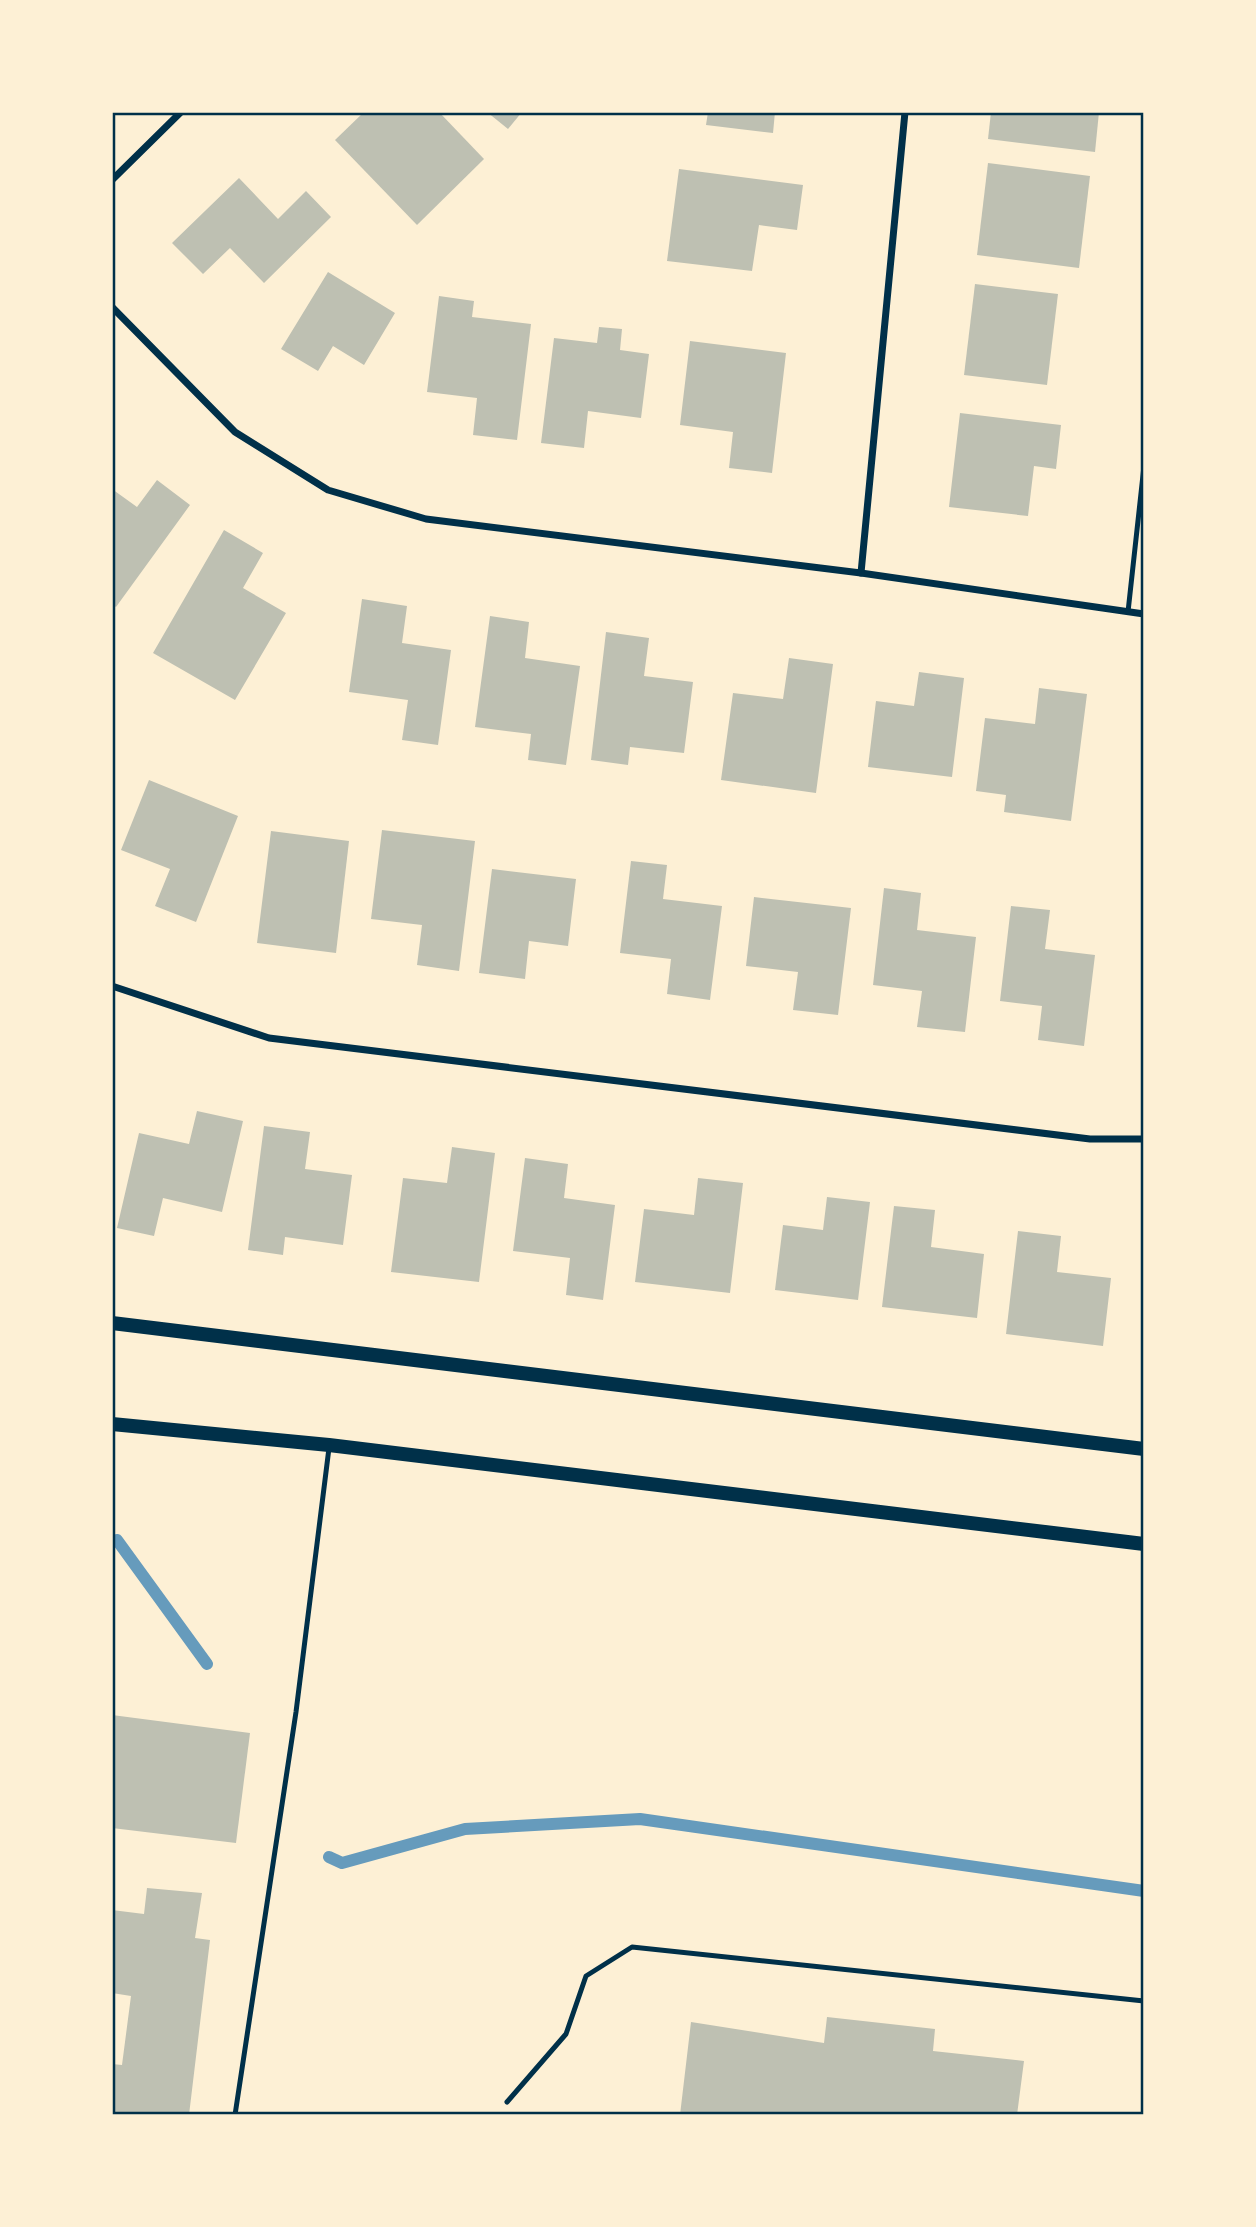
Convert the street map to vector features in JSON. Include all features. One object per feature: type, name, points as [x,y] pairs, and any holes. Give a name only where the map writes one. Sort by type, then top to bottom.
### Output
[{"type":"main road","points":[[112,1324],[1144,1449]]},
{"type":"main road","points":[[112,1424],[329,1445],[1144,1544]]},
{"type":"street","points":[[112,180],[181,112]]},
{"type":"street","points":[[861,572],[905,112]]},
{"type":"street","points":[[112,307],[235,432],[328,490],[426,519],[861,572],[1144,614]]},
{"type":"street","points":[[112,986],[269,1038],[1077,1137],[1144,1139]]},
{"type":"lane","points":[[1128,612],[1144,466]]},
{"type":"lane","points":[[234,2115],[296,1712],[329,1445]]},
{"type":"lane","points":[[508,2102],[566,2034],[586,1976],[632,1947],[1144,2001]]},
{"type":"building","points":[[364,112],[439,112],[484,159],[417,225],[335,140]]},
{"type":"building","points":[[487,112],[522,112],[508,129]]},
{"type":"building","points":[[708,112],[775,112],[773,133],[706,125]]},
{"type":"building","points":[[991,112],[1099,112],[1095,152],[988,139]]},
{"type":"building","points":[[988,163],[1090,176],[1079,268],[977,255]]},
{"type":"building","points":[[679,169],[803,185],[797,230],[759,225],[752,271],[667,261]]},
{"type":"building","points":[[239,178],[278,219],[306,191],[331,217],[264,283],[230,248],[203,274],[172,243]]},
{"type":"building","points":[[328,272],[395,313],[364,365],[333,346],[318,371],[281,349]]},
{"type":"building","points":[[975,284],[1058,294],[1047,385],[964,375]]},
{"type":"building","points":[[439,296],[474,301],[472,317],[531,324],[517,440],[473,435],[477,398],[427,392]]},
{"type":"building","points":[[599,327],[622,329],[620,350],[649,354],[641,418],[588,411],[584,448],[541,443],[554,338],[597,343]]},
{"type":"building","points":[[690,341],[786,353],[772,473],[729,468],[733,432],[680,425]]},
{"type":"building","points":[[960,413],[1061,425],[1056,469],[1034,466],[1028,516],[949,507]]},
{"type":"building","points":[[157,480],[190,505],[116,607],[112,604],[112,489],[137,507]]},
{"type":"building","points":[[224,530],[263,553],[243,588],[286,613],[235,700],[153,653]]},
{"type":"building","points":[[362,599],[407,606],[402,643],[451,650],[438,745],[402,740],[408,700],[349,692]]},
{"type":"building","points":[[490,616],[529,622],[525,658],[580,666],[566,765],[528,760],[531,734],[475,727]]},
{"type":"building","points":[[606,632],[649,638],[644,676],[693,682],[684,753],[630,747],[628,765],[591,760]]},
{"type":"building","points":[[789,658],[833,664],[816,793],[721,780],[733,693],[783,699]]},
{"type":"building","points":[[919,672],[964,678],[952,777],[868,767],[876,701],[914,706]]},
{"type":"building","points":[[1039,688],[1087,694],[1071,821],[1004,812],[1006,795],[976,791],[985,718],[1035,724]]},
{"type":"building","points":[[149,780],[238,816],[196,922],[155,906],[170,869],[121,850]]},
{"type":"building","points":[[382,830],[475,841],[459,971],[417,965],[422,925],[371,919]]},
{"type":"building","points":[[271,831],[349,841],[336,953],[257,943]]},
{"type":"building","points":[[631,861],[667,865],[663,899],[722,906],[710,1000],[667,994],[671,959],[620,953]]},
{"type":"building","points":[[492,869],[576,879],[568,946],[529,941],[525,979],[479,973]]},
{"type":"building","points":[[884,888],[921,893],[917,930],[976,937],[965,1032],[917,1027],[922,991],[873,985]]},
{"type":"building","points":[[754,897],[851,908],[838,1015],[793,1010],[798,972],[746,966]]},
{"type":"building","points":[[1011,906],[1050,910],[1045,949],[1095,955],[1084,1046],[1038,1040],[1042,1006],[1000,1001]]},
{"type":"building","points":[[197,1111],[243,1121],[222,1212],[163,1198],[154,1236],[117,1228],[139,1133],[189,1144]]},
{"type":"building","points":[[264,1126],[310,1132],[305,1169],[352,1175],[343,1245],[285,1237],[283,1255],[248,1250]]},
{"type":"building","points":[[452,1147],[495,1153],[479,1282],[391,1272],[403,1178],[447,1183]]},
{"type":"building","points":[[525,1158],[568,1164],[564,1198],[615,1205],[603,1300],[566,1295],[570,1258],[513,1251]]},
{"type":"building","points":[[698,1178],[743,1183],[730,1293],[635,1282],[644,1209],[694,1215]]},
{"type":"building","points":[[827,1197],[870,1202],[858,1300],[775,1290],[783,1225],[823,1230]]},
{"type":"building","points":[[894,1206],[935,1210],[931,1247],[984,1254],[977,1318],[882,1307]]},
{"type":"building","points":[[1018,1231],[1061,1236],[1057,1272],[1111,1278],[1103,1346],[1006,1334]]},
{"type":"building","points":[[112,1715],[250,1733],[236,1843],[112,1828]]},
{"type":"building","points":[[147,1888],[202,1893],[195,1938],[210,1940],[189,2115],[112,2115],[112,2064],[122,2065],[131,1996],[112,1993],[112,1910],[144,1914]]},
{"type":"building","points":[[827,2017],[935,2029],[933,2051],[1024,2061],[1017,2115],[680,2115],[691,2022],[824,2043]]},
{"type":"waterway","points":[[117,1540],[207,1664]]},
{"type":"waterway","points":[[329,1857],[342,1863],[465,1829],[640,1819],[1144,1891]]}]
